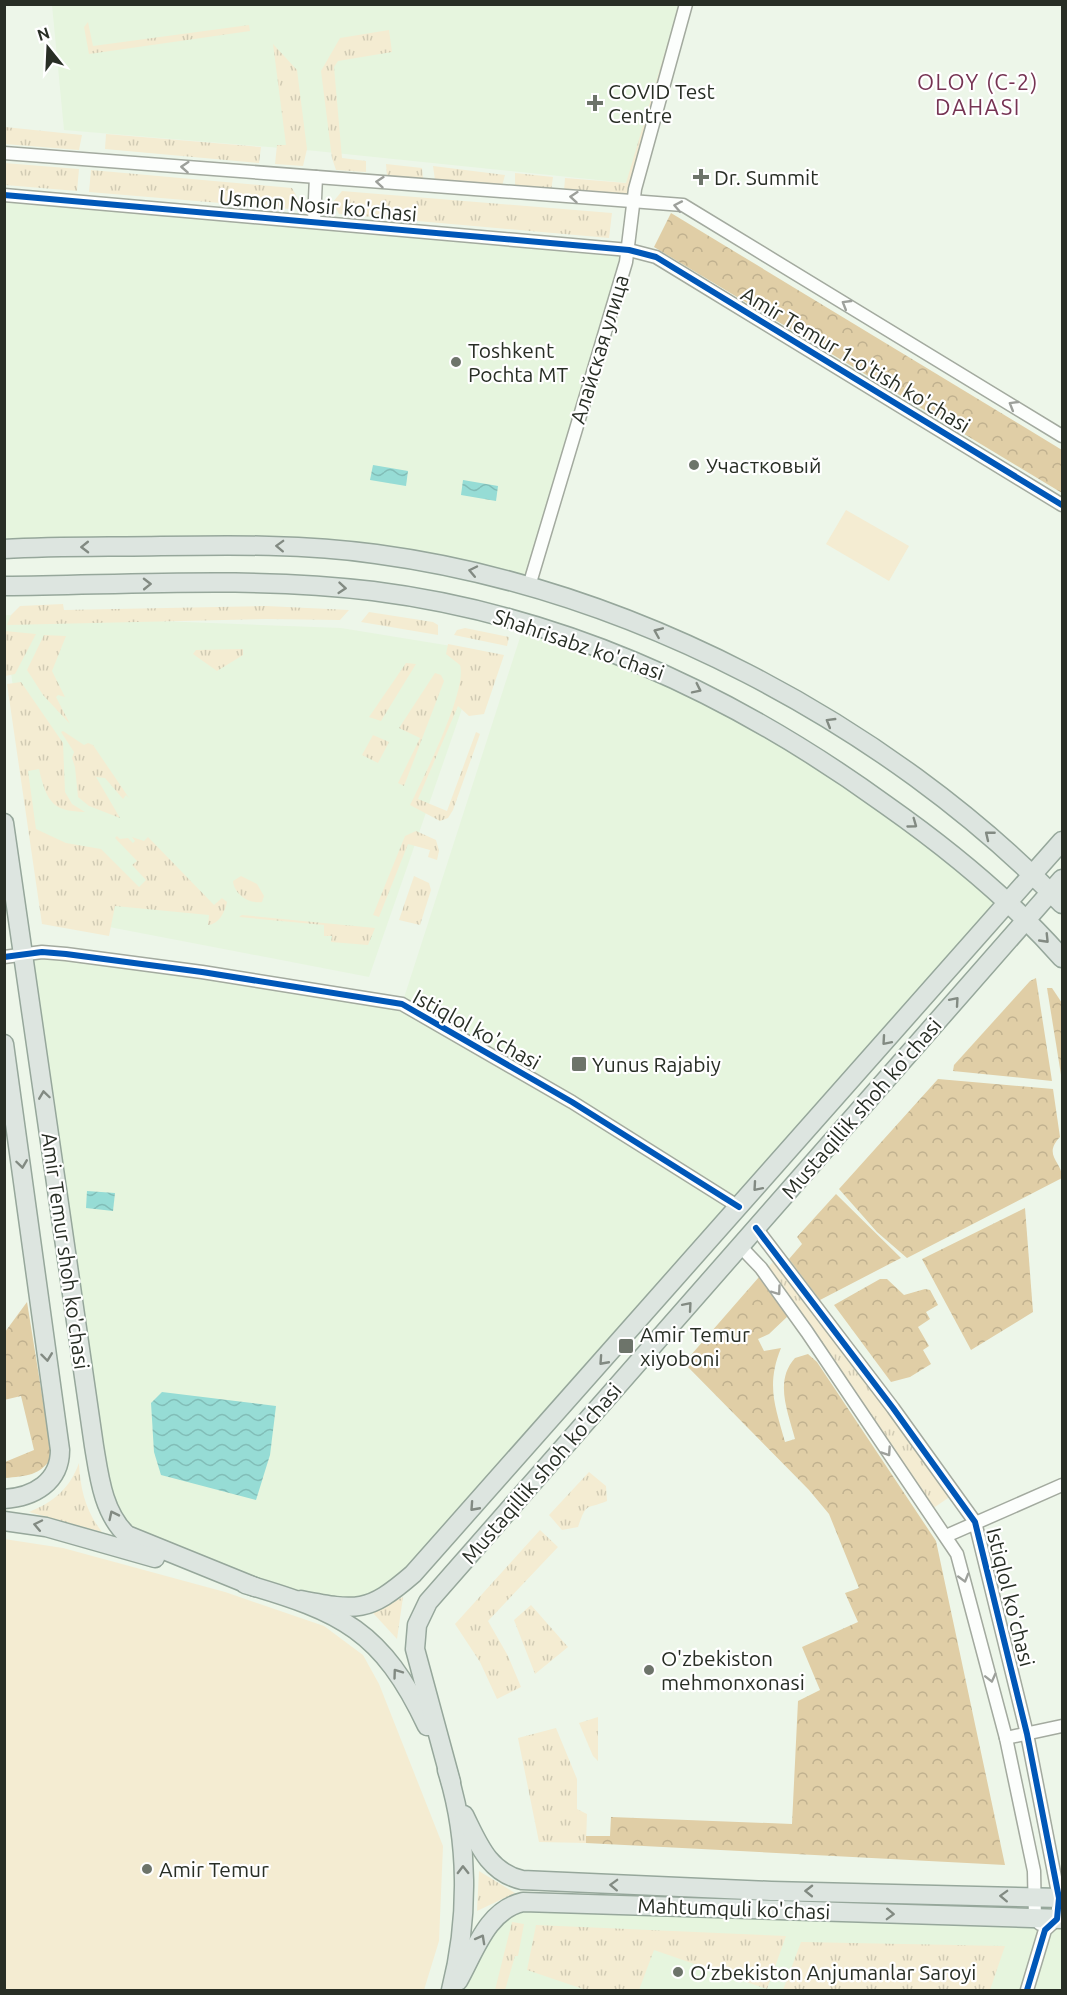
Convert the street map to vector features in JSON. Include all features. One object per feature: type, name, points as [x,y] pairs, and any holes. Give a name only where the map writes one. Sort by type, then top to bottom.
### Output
[{"type":"main road","name":"Shahrisabz ko'chasi","points":[[4,549],[200,546],[323,548],[447,566],[529,586],[650,629],[713,657],[775,689],[902,769],[974,823],[1033,874],[1059,891]]},
{"type":"main road","name":"Shahrisabz ko'chasi","points":[[4,586],[209,583],[325,586],[440,602],[542,627],[636,661],[754,718],[810,752],[910,822],[1008,902],[1062,958]]},
{"type":"main road","name":"Amir Temur shoh ko'chasi","points":[[4,823],[94,1446],[104,1496],[114,1519],[127,1535],[255,1587]]},
{"type":"main road","name":"Mustaqillik shoh ko'chasi","points":[[301,1600],[343,1608],[362,1608],[385,1597],[413,1574],[1062,841]]},
{"type":"main road","name":"Mustaqillik shoh ko'chasi","points":[[452,1788],[416,1654],[415,1635],[420,1615],[441,1586],[1027,920],[1059,891]]},
{"type":"main road","name":"Amir Temur shoh ko'chasi","points":[[4,1044],[60,1450],[57,1470],[44,1487],[25,1496],[4,1499]]},
{"type":"main road","points":[[4,1521],[46,1527],[301,1600],[351,1625],[390,1663],[423,1716],[452,1788],[462,1843],[463,1894],[460,1944],[452,1990]]},
{"type":"main road","name":"Mahtumquli ko'chasi","points":[[452,1788],[485,1856],[506,1874],[522,1880],[771,1891],[1061,1898]]},
{"type":"main road","name":"Mahtumquli ko'chasi","points":[[452,1990],[492,1920],[503,1909],[523,1902],[1050,1922]]},
{"type":"street","name":"Алайская улица","points":[[529,586],[629,250],[632,202],[686,4]]},
{"type":"street","name":"Usmon Nosir ko'chasi","points":[[4,153],[632,202]]},
{"type":"street","points":[[314,221],[316,177]]},
{"type":"street","name":"Usmon Nosir ko'chasi","points":[[4,195],[629,250]]},
{"type":"street","name":"Amir Temur 1-o'tish ko'chasi","points":[[632,202],[683,205],[1062,436]]},
{"type":"street","name":"Amir Temur 1-o'tish ko'chasi","points":[[629,250],[656,256],[1062,505]]},
{"type":"street","name":"Istiqlol ko'chasi","points":[[4,957],[42,952],[77,955],[402,1004],[572,1102],[740,1207]]},
{"type":"street","name":"Istiqlol ko'chasi","points":[[756,1228],[894,1408],[975,1522],[1027,1734],[1061,1898],[1050,1922]]},
{"type":"street","name":"Istiqlol ko'chasi","points":[[740,1246],[760,1268],[807,1332],[932,1520],[946,1536],[960,1565],[1006,1738],[1034,1871],[1035,1897],[1050,1922]]},
{"type":"street","points":[[946,1536],[1062,1485]]},
{"type":"street","points":[[1006,1738],[1062,1726]]},
{"type":"street","points":[[1027,1990],[1050,1922]]},
{"type":"shaded area","points":[[52,5],[687,5],[637,184],[316,151],[64,130]]},
{"type":"shaded area","points":[[4,195],[629,250],[529,586],[376,554],[5,549]]},
{"type":"shaded area","points":[[4,615],[341,628],[482,651],[369,977],[47,915]]},
{"type":"shaded area","points":[[525,622],[754,718],[1008,902],[375,1602],[255,1587],[114,1519],[23,955],[42,952],[402,1004]]},
{"type":"shaded area","points":[[503,1909],[1062,1919],[1062,1990],[453,1990]]},
{"type":"green space","points":[[679,5],[687,5],[631,194],[626,197],[564,191],[565,178],[626,183]]},
{"type":"green space","points":[[88,22],[93,46],[249,25],[250,31],[89,54],[84,27]]},
{"type":"green space","points":[[389,30],[392,52],[338,61],[334,67],[342,158],[366,161],[366,172],[336,170],[332,158],[321,71],[340,38]]},
{"type":"green space","points":[[273,44],[297,70],[307,149],[303,166],[275,164],[277,145],[286,145]]},
{"type":"green space","points":[[5,127],[82,135],[79,150],[5,144]]},
{"type":"green space","points":[[106,134],[261,147],[259,163],[105,149]]},
{"type":"green space","points":[[4,163],[79,169],[77,191],[5,185]]},
{"type":"green space","points":[[386,164],[422,168],[423,179],[387,175]]},
{"type":"green space","points":[[433,166],[505,175],[502,186],[435,180]]},
{"type":"green space","points":[[91,170],[292,188],[298,199],[290,209],[89,192]]},
{"type":"green space","points":[[515,173],[553,177],[551,191],[515,187]]},
{"type":"green space","points":[[342,191],[612,213],[609,238],[339,214],[333,202]]},
{"type":"green space","points":[[671,213],[1062,450],[1062,493],[654,247]]},
{"type":"green space","points":[[846,510],[909,546],[889,581],[826,544]]},
{"type":"green space","points":[[63,604],[64,610],[266,606],[349,610],[340,620],[266,619],[7,625],[11,615],[20,606]]},
{"type":"green space","points":[[369,612],[433,622],[438,625],[438,635],[361,622]]},
{"type":"green space","points":[[465,628],[509,637],[507,646],[454,635],[457,630]]},
{"type":"green space","points":[[5,631],[36,634],[15,674],[5,676]]},
{"type":"green space","points":[[44,635],[66,636],[52,671],[65,697],[58,695],[56,697],[70,724],[43,695],[27,670]]},
{"type":"green space","points":[[448,644],[504,655],[484,714],[469,716],[458,706],[418,799],[447,811],[476,732],[480,734],[453,810],[448,818],[440,821],[410,805],[443,734],[461,677],[460,665],[446,654]]},
{"type":"green space","points":[[243,649],[243,655],[217,671],[193,654],[196,650]]},
{"type":"green space","points":[[406,663],[416,664],[381,721],[369,717]]},
{"type":"green space","points":[[435,673],[441,675],[444,681],[404,786],[398,783],[420,738],[399,728]]},
{"type":"green space","points":[[21,682],[63,743],[65,792],[72,804],[85,812],[66,810],[54,804],[45,791],[39,769],[28,771],[36,829],[66,843],[101,849],[139,887],[146,880],[132,865],[137,861],[115,838],[117,836],[120,839],[128,838],[133,843],[135,841],[132,837],[144,841],[148,837],[214,905],[222,898],[227,902],[218,920],[208,925],[209,915],[115,906],[109,936],[42,924],[7,684]]},
{"type":"green space","points":[[63,731],[84,745],[88,743],[93,745],[129,798],[126,795],[123,799],[105,778],[96,777],[120,818],[89,806],[78,797],[72,758],[74,752],[61,732]]},
{"type":"green space","points":[[373,735],[389,742],[378,763],[362,755]]},
{"type":"green space","points":[[416,831],[436,840],[439,851],[437,860],[428,857],[430,850],[408,844],[379,917],[373,915],[405,836]]},
{"type":"green space","points":[[241,876],[257,884],[264,896],[262,902],[247,900],[239,894],[233,881]]},
{"type":"green space","points":[[414,876],[429,883],[431,890],[420,925],[399,920]]},
{"type":"green space","points":[[242,915],[375,928],[368,945],[331,942],[332,936],[324,936],[324,925],[239,917]]},
{"type":"green space","points":[[1036,978],[1052,1081],[953,1071],[954,1065],[1030,981]]},
{"type":"green space","points":[[1047,988],[1052,988],[1062,1003],[1062,1081]]},
{"type":"green space","points":[[938,1079],[1053,1089],[1060,1137],[1055,1144],[1053,1154],[1062,1178],[907,1258],[877,1232],[839,1189]]},
{"type":"green space","points":[[836,1194],[901,1258],[820,1300],[789,1259],[802,1244],[797,1237]]},
{"type":"green space","points":[[1025,1208],[1033,1312],[971,1350],[922,1259]]},
{"type":"green space","points":[[774,1261],[951,1496],[932,1509],[768,1267]]},
{"type":"green space","points":[[759,1277],[788,1316],[769,1334],[758,1339],[764,1351],[781,1348],[776,1361],[773,1385],[775,1406],[785,1442],[795,1439],[784,1397],[785,1377],[795,1358],[808,1354],[817,1362],[936,1541],[1005,1865],[586,1843],[586,1836],[610,1836],[611,1817],[792,1824],[798,1701],[820,1690],[802,1647],[858,1622],[845,1593],[859,1588],[829,1514],[809,1490],[684,1363]]},
{"type":"green space","points":[[880,1279],[887,1279],[904,1295],[925,1289],[930,1290],[938,1305],[926,1312],[930,1319],[918,1327],[929,1346],[923,1350],[931,1364],[910,1377],[891,1382],[834,1305]]},
{"type":"green space","points":[[27,1302],[52,1457],[43,1468],[37,1471],[5,1478],[5,1462],[34,1450],[21,1396],[4,1400],[5,1332]]},
{"type":"green space","points":[[79,1463],[85,1500],[102,1532],[29,1512],[46,1504],[60,1493],[71,1480]]},
{"type":"green space","points":[[589,1472],[606,1486],[607,1501],[588,1508],[583,1513],[578,1527],[562,1530],[549,1515]]},
{"type":"green space","points":[[540,1530],[558,1547],[488,1621],[508,1656],[521,1687],[497,1699],[480,1662],[455,1624]]},
{"type":"green space","points":[[4,1539],[63,1548],[225,1592],[324,1626],[363,1655],[379,1684],[443,1846],[439,1941],[424,1990],[5,1990]]},
{"type":"green space","points":[[403,1597],[397,1639],[373,1613]]},
{"type":"green space","points":[[531,1605],[568,1647],[535,1674],[514,1620]]},
{"type":"green space","points":[[598,1717],[598,1761],[593,1756],[579,1723]]},
{"type":"green space","points":[[556,1728],[577,1779],[577,1809],[587,1814],[586,1843],[539,1842],[518,1738]]},
{"type":"green space","points":[[479,1871],[515,1893],[477,1911]]},
{"type":"green space","points":[[512,1922],[524,1924],[518,1956],[515,1956],[505,1990],[495,1990]]},
{"type":"green space","points":[[536,1925],[786,1936],[767,1989],[654,1950],[639,1990],[586,1990],[527,1970]]},
{"type":"green space","points":[[801,1942],[1005,1946],[990,1990],[783,1990]]},
{"type":"water","points":[[373,465],[408,471],[406,486],[370,480]]},
{"type":"water","points":[[463,480],[498,486],[496,501],[461,495]]},
{"type":"water","points":[[87,1191],[115,1193],[113,1211],[86,1208]]},
{"type":"water","points":[[162,1392],[276,1406],[270,1455],[256,1500],[161,1475],[154,1452],[151,1403]]},
{"type":"cycle path","points":[[4,195],[629,250],[656,257],[1062,505]]},
{"type":"cycle path","points":[[4,957],[42,952],[66,954],[202,972],[402,1004],[572,1102],[739,1207]]},
{"type":"cycle path","points":[[756,1228],[893,1408],[975,1522],[1027,1734],[1059,1898],[1057,1919],[1045,1930],[1027,1990]]},
{"type":"place","name":"COVID Test Centre","points":[[595,103]]},
{"type":"place","name":"Dr. Summit","points":[[701,177]]},
{"type":"place","name":"Toshkent Pochta MT","points":[[456,362]]},
{"type":"place","name":"Участковый","points":[[694,465]]},
{"type":"place","name":"Yunus Rajabiy","points":[[579,1064]]},
{"type":"place","name":"Amir Temur xiyoboni","points":[[626,1346]]},
{"type":"place","name":"O'zbekiston mehmonxonasi","points":[[649,1670]]},
{"type":"place","name":"Amir Temur","points":[[147,1869]]},
{"type":"place","name":"O‘zbekiston Anjumanlar Saroyi","points":[[678,1972]]},
{"type":"district","name":"OLOY (C-2) DAHASI","points":[[978,94]]}]
